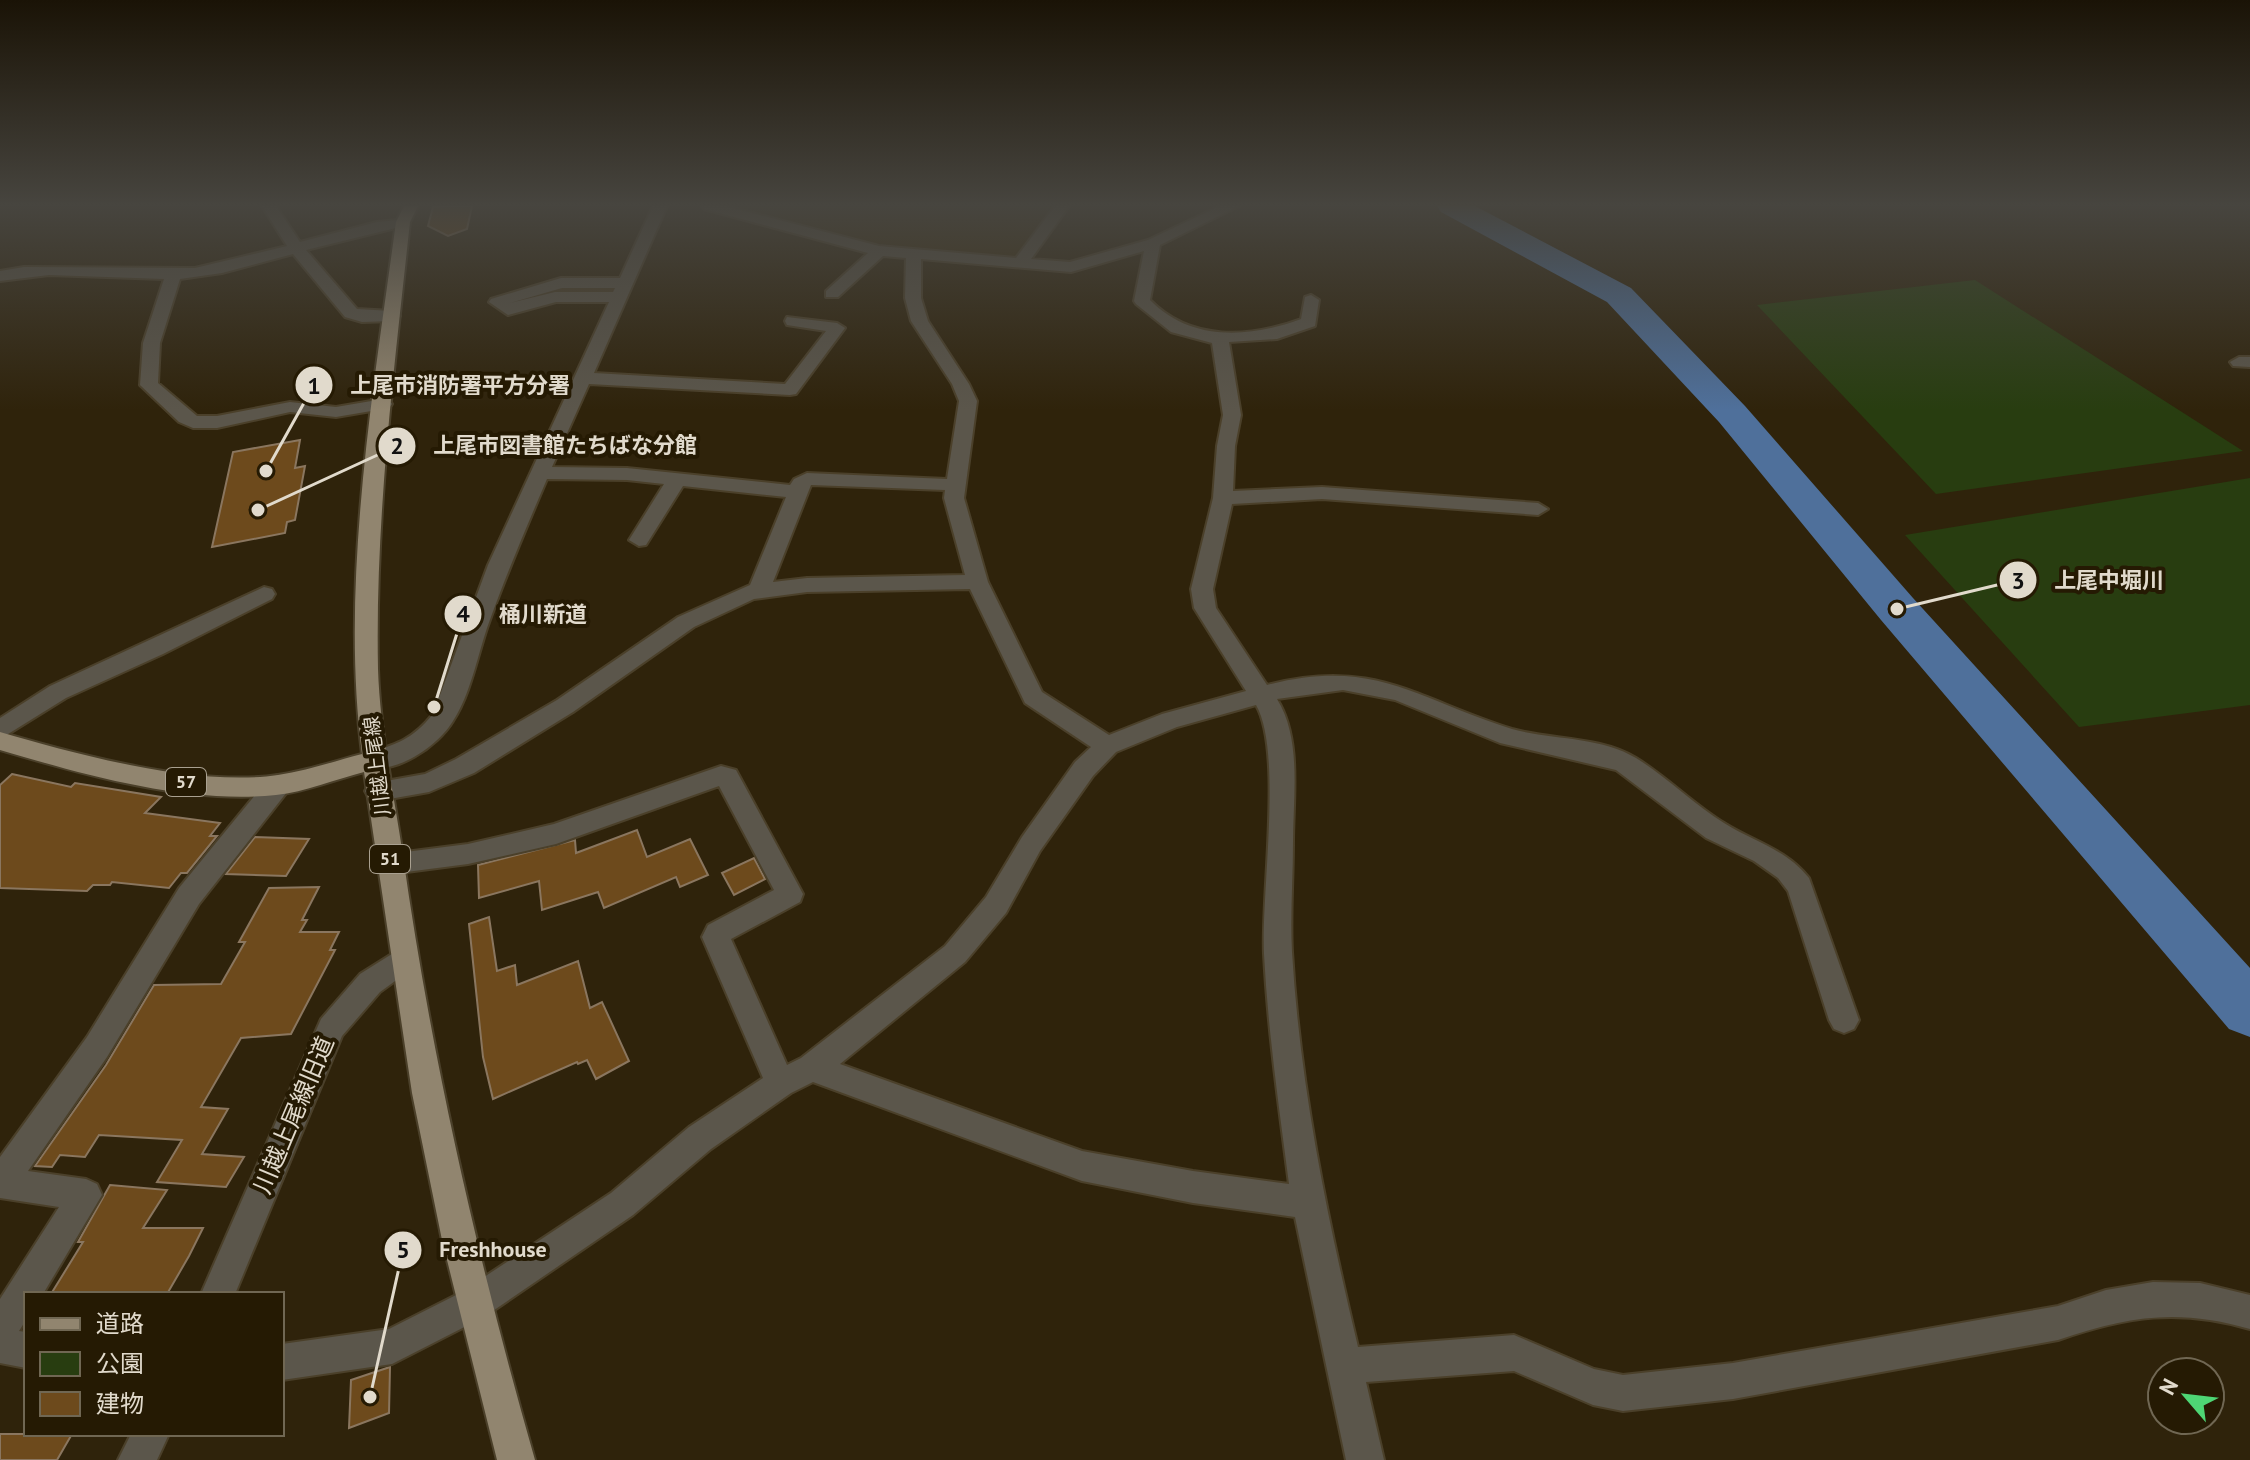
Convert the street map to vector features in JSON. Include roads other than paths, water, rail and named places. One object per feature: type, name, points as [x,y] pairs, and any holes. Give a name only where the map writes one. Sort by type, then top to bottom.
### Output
[{"type":"main road","name":"川越上尾線","points":[[398,274],[372,506],[368,585],[367,671],[374,760],[423,1074],[472,1305],[516,1460]]},
{"type":"main road","name":"57","points":[[0,741],[71,762],[212,787],[278,785],[374,760]]},
{"type":"street","points":[[154,274],[181,274]]},
{"type":"street","points":[[318,274],[351,313],[362,317],[392,316]]},
{"type":"street","points":[[374,760],[403,752],[426,739],[444,717],[499,565],[628,274]]},
{"type":"street","points":[[832,294],[854,274]]},
{"type":"street","points":[[912,274],[920,330],[963,386],[968,401],[954,498],[977,582],[1033,697],[1107,746]]},
{"type":"street","points":[[1147,274],[1142,301],[1166,323],[1206,338],[1277,334],[1309,322],[1311,300]]},
{"type":"street","points":[[173,275],[154,330],[147,373],[149,385],[186,418],[193,422],[217,422],[290,407],[336,412],[383,404]]},
{"type":"street","points":[[561,283],[621,290],[555,297],[508,310],[497,302],[561,283]]},
{"type":"street","points":[[582,378],[790,390],[837,328],[793,321]]},
{"type":"street","points":[[1220,338],[1232,415],[1226,446],[1223,498],[1202,589],[1205,608],[1270,708],[1281,761],[1278,949],[1285,1045],[1308,1203],[1365,1460]]},
{"type":"street","points":[[538,473],[612,473],[797,492]]},
{"type":"street","points":[[639,540],[677,479]]},
{"type":"street","points":[[759,590],[797,492],[807,479],[955,485]]},
{"type":"street","points":[[1223,498],[1322,493],[1538,509]]},
{"type":"street","points":[[378,791],[429,783],[465,766],[565,706],[686,622],[759,590],[807,585],[977,582]]},
{"type":"street","points":[[0,730],[58,692],[155,649],[264,594]]},
{"type":"street","points":[[284,1362],[392,1346],[472,1305],[622,1204],[700,1138],[780,1083],[812,1068],[955,954],[996,905],[1031,844],[1084,769],[1107,746],[1170,720],[1314,684],[1343,682],[1373,687],[1422,701],[1509,737],[1602,755],[1625,763],[1715,831],[1763,854],[1787,870],[1800,886],[1844,1020]]},
{"type":"street","points":[[391,863],[468,854],[556,834],[721,775],[727,777],[790,894],[716,937],[780,1083]]},
{"type":"street","points":[[24,1292],[86,1195],[1,1183],[97,1047],[189,896],[278,785]]},
{"type":"street","name":"川越上尾線旧道","points":[[219,1292],[331,1028],[370,983],[403,959]]},
{"type":"street","points":[[812,1068],[1082,1166],[1193,1187],[1308,1203]]},
{"type":"street","points":[[0,1330],[24,1292]]},
{"type":"street","points":[[1344,1366],[1514,1353],[1593,1387],[1623,1393],[1733,1381],[2058,1323],[2109,1305],[2156,1297],[2198,1299],[2250,1312]]},
{"type":"street","points":[[0,1345],[24,1350]]},
{"type":"street","points":[[137,1460],[150,1436]]},
{"type":"waterway","points":[[1580,274],[1619,295],[1732,414],[1897,609],[2250,1010]]},
{"type":"place","name":"上尾市消防署平方分署","points":[[266,471]]},
{"type":"place","name":"上尾市図書館たちばな分館","points":[[258,510]]},
{"type":"place","name":"上尾中堀川","points":[[1897,609]]},
{"type":"place","name":"桶川新道","points":[[434,707]]},
{"type":"place","name":"Freshhouse","points":[[370,1397]]}]
